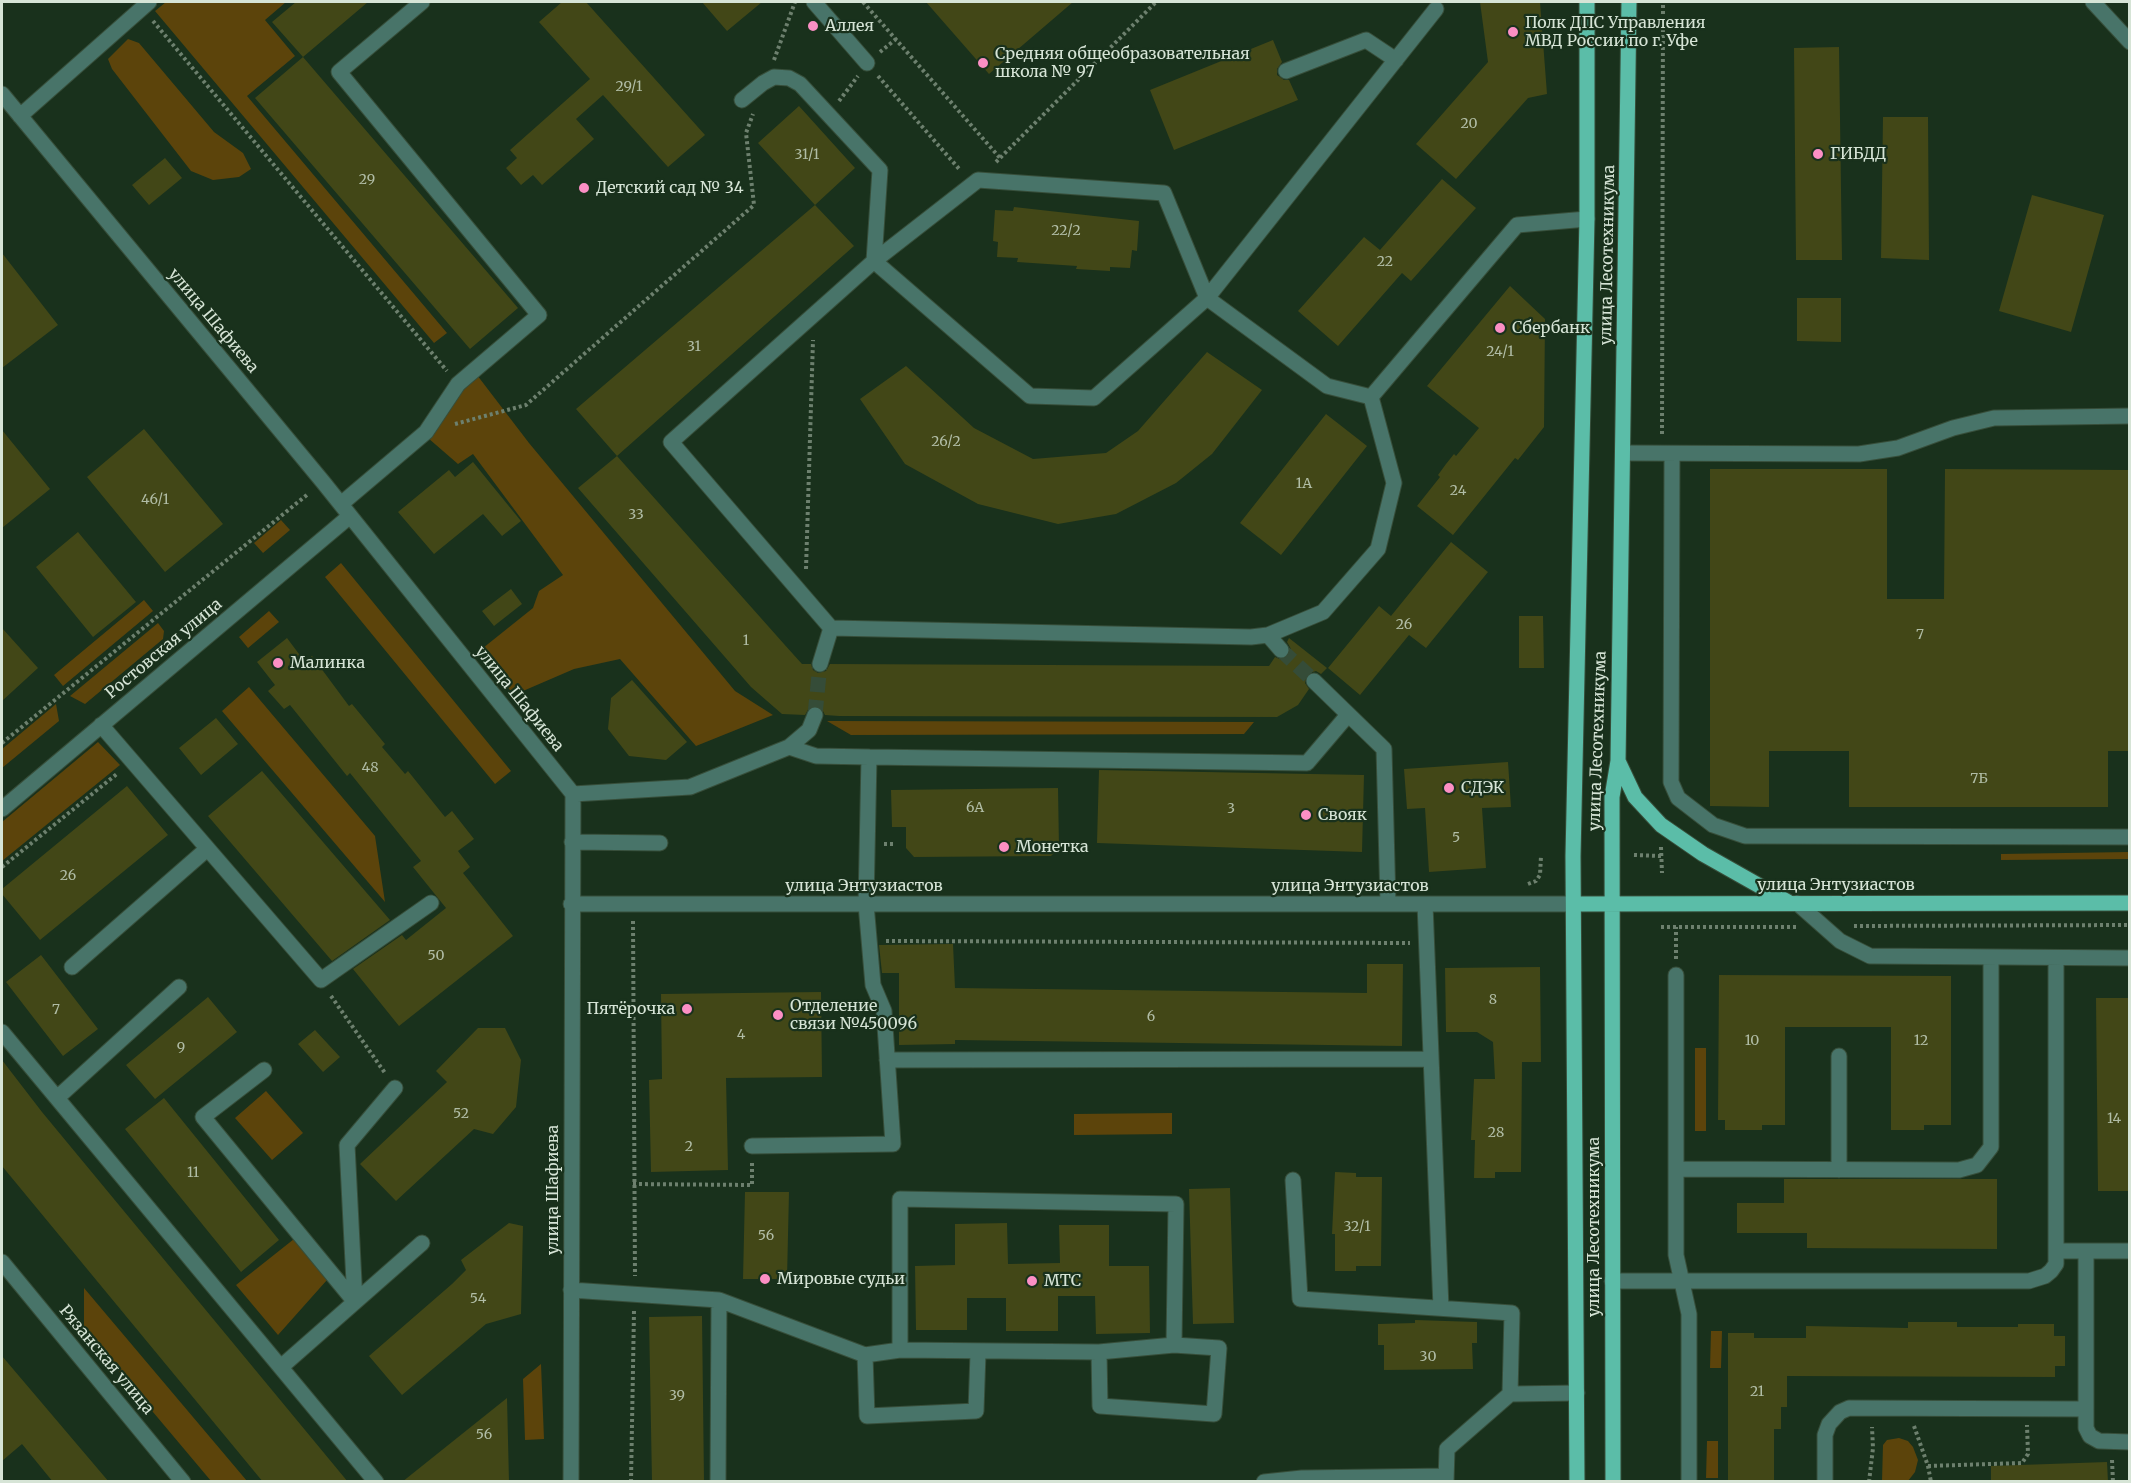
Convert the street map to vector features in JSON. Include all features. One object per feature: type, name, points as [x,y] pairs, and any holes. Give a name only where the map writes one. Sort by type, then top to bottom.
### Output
[{"type":"main road","name":"улица Лесотехникума","points":[[1577,1482],[1574,904],[1587,219],[1587,2]]},
{"type":"main road","name":"улица Лесотехникума","points":[[1613,1482],[1612,798],[1618,761],[1629,2]]},
{"type":"main road","points":[[1618,761],[1635,797],[1661,825],[1703,854],[1794,903]]},
{"type":"main road","name":"улица Энтузиастов","points":[[1574,904],[2130,903]]},
{"type":"street","name":"Ростовская улица","points":[[2,809],[101,726],[346,510],[426,432],[458,384],[539,315],[339,72],[422,2]]},
{"type":"street","points":[[814,2],[867,63]]},
{"type":"street","points":[[2093,2],[2130,42]]},
{"type":"street","points":[[20,116],[145,4]]},
{"type":"street","points":[[874,261],[1030,396],[1094,398],[1207,298],[1436,9]]},
{"type":"street","points":[[1286,71],[1366,40],[1396,60]]},
{"type":"street","points":[[742,100],[766,81],[778,77],[793,79],[880,170],[874,261]]},
{"type":"street","name":"улица Шафиева","points":[[2,94],[346,510],[573,794],[571,1482]]},
{"type":"street","points":[[975,182],[1164,193],[1207,298],[1327,386],[1371,397],[1394,483],[1378,549],[1323,612],[1268,636],[831,628],[671,442],[874,261],[975,182]]},
{"type":"street","points":[[1371,397],[1517,225],[1587,219]]},
{"type":"street","points":[[1623,453],[1859,454],[1898,448],[1953,428],[1994,418],[2130,416]]},
{"type":"street","points":[[1667,454],[1671,782],[1678,798],[1713,825],[1745,836],[2130,837]]},
{"type":"street","points":[[820,664],[831,628]]},
{"type":"street","points":[[1268,636],[1281,650]]},
{"type":"street","points":[[1314,681],[1347,716],[1384,749],[1388,903]]},
{"type":"street","points":[[573,794],[690,788],[789,747],[809,730],[815,715]]},
{"type":"street","points":[[789,747],[816,756],[1307,763],[1347,716]]},
{"type":"street","points":[[101,726],[321,980],[431,903]]},
{"type":"street","points":[[752,1146],[893,1144],[884,1011],[873,985],[866,904],[869,757]]},
{"type":"street","points":[[572,842],[660,843]]},
{"type":"street","points":[[72,967],[207,849]]},
{"type":"street","points":[[1794,903],[1850,948],[1870,956],[2130,958]]},
{"type":"street","name":"улица Энтузиастов","points":[[572,904],[1574,904]]},
{"type":"street","points":[[1425,904],[1441,1308]]},
{"type":"street","points":[[1676,1170],[1959,1170],[1977,1165],[1987,1155],[1991,1146],[1991,957]]},
{"type":"street","points":[[1612,1281],[2029,1281],[2045,1276],[2056,1264],[2056,958]]},
{"type":"street","points":[[1676,975],[1676,1255],[1689,1314],[1689,1482]]},
{"type":"street","points":[[57,1098],[179,987]]},
{"type":"street","points":[[2,1032],[376,1482]]},
{"type":"street","points":[[1839,1056],[1839,1170]]},
{"type":"street","points":[[887,1060],[1431,1059]]},
{"type":"street","points":[[264,1070],[203,1117],[355,1302]]},
{"type":"street","points":[[355,1302],[347,1145],[395,1088]]},
{"type":"street","points":[[1293,1180],[1300,1299],[1512,1312],[1510,1394]]},
{"type":"street","points":[[900,1350],[900,1199],[1176,1204],[1174,1345]]},
{"type":"street","points":[[281,1367],[422,1243]]},
{"type":"street","points":[[2056,1251],[2130,1251]]},
{"type":"street","points":[[2086,1251],[2086,1428],[2094,1440],[2130,1442]]},
{"type":"street","name":"Рязанская улица","points":[[2,1262],[183,1482]]},
{"type":"street","points":[[572,1290],[719,1300],[865,1355],[900,1350],[978,1353],[1099,1352],[1174,1345],[1219,1348],[1215,1414],[1100,1406],[1099,1352]]},
{"type":"street","points":[[718,1482],[719,1300]]},
{"type":"street","points":[[865,1355],[867,1416],[976,1411],[978,1353]]},
{"type":"street","points":[[1264,1482],[1446,1479],[1447,1449],[1510,1394],[1577,1394]]},
{"type":"street","points":[[1825,1482],[1825,1435],[1829,1424],[1840,1412],[1849,1408],[2086,1409]]},
{"type":"path","points":[[766,81],[796,2]]},
{"type":"path","points":[[863,2],[1000,158]]},
{"type":"path","points":[[867,63],[975,182],[1156,2]]},
{"type":"path","points":[[1663,2],[1667,454]]},
{"type":"path","points":[[145,4],[458,384]]},
{"type":"path","points":[[829,115],[867,63],[896,39]]},
{"type":"path","points":[[426,432],[526,405],[754,205],[746,133],[754,112]]},
{"type":"path","points":[[805,597],[813,315]]},
{"type":"path","points":[[2,743],[323,482]]},
{"type":"path","points":[[2,867],[132,762]]},
{"type":"path","points":[[1661,841],[1662,873]]},
{"type":"path","points":[[1635,855],[1661,856]]},
{"type":"path","points":[[1528,884],[1536,881],[1540,875],[1541,856]]},
{"type":"path","points":[[631,1482],[635,1294],[633,905]]},
{"type":"path","points":[[1661,927],[2130,925]]},
{"type":"path","points":[[1676,927],[1676,975]]},
{"type":"path","points":[[870,941],[1414,943]]},
{"type":"path","points":[[321,980],[395,1088]]},
{"type":"path","points":[[633,1184],[752,1185],[752,1146]]},
{"type":"path","points":[[1868,1408],[1874,1448],[1869,1482]]},
{"type":"path","points":[[1907,1408],[1928,1466],[1930,1482]]},
{"type":"path","points":[[1928,1466],[2022,1463],[2028,1454],[2027,1409]]},
{"type":"shaded area","points":[[166,2],[286,2],[265,20],[295,56],[247,96],[447,333],[434,343],[155,11]]},
{"type":"shaded area","points":[[128,39],[139,43],[214,132],[243,153],[251,169],[239,177],[213,180],[191,171],[112,69],[108,59]]},
{"type":"shaded area","points":[[477,375],[529,443],[735,691],[773,715],[696,746],[620,659],[574,669],[523,691],[510,690],[478,652],[533,608],[539,591],[563,575],[473,454],[458,464],[428,438],[463,387]]},
{"type":"shaded area","points":[[281,520],[290,530],[263,553],[254,543]]},
{"type":"shaded area","points":[[341,563],[511,771],[495,784],[325,577]]},
{"type":"shaded area","points":[[144,600],[153,611],[63,686],[54,675]]},
{"type":"shaded area","points":[[269,611],[279,622],[248,648],[239,637]]},
{"type":"shaded area","points":[[158,623],[164,631],[163,639],[85,704],[70,696]]},
{"type":"shaded area","points":[[249,687],[375,836],[385,902],[222,711]]},
{"type":"shaded area","points":[[56,704],[59,721],[2,768],[2,749]]},
{"type":"shaded area","points":[[827,721],[1254,722],[1244,734],[851,735]]},
{"type":"shaded area","points":[[98,742],[120,765],[2,861],[2,822]]},
{"type":"shaded area","points":[[2129,852],[2129,859],[2001,860],[2001,854]]},
{"type":"shaded area","points":[[1695,1048],[1706,1048],[1706,1131],[1695,1131]]},
{"type":"shaded area","points":[[266,1091],[303,1133],[272,1160],[235,1118]]},
{"type":"shaded area","points":[[1172,1113],[1172,1134],[1074,1135],[1074,1114]]},
{"type":"shaded area","points":[[294,1239],[327,1280],[278,1335],[236,1285]]},
{"type":"shaded area","points":[[84,1288],[247,1481],[211,1481],[84,1330]]},
{"type":"shaded area","points":[[1711,1331],[1722,1331],[1721,1368],[1710,1368]]},
{"type":"shaded area","points":[[541,1364],[544,1439],[525,1440],[523,1379]]},
{"type":"shaded area","points":[[1899,1438],[1908,1441],[1913,1447],[1918,1460],[1915,1472],[1908,1481],[1882,1481],[1883,1445],[1887,1440]]},
{"type":"shaded area","points":[[1707,1441],[1718,1441],[1718,1478],[1706,1478]]},
{"type":"building","points":[[296,2],[368,2],[303,57],[272,22]]},
{"type":"building","points":[[562,2],[586,2],[705,135],[668,167],[603,95],[576,119],[594,139],[542,185],[533,175],[521,185],[506,168],[517,158],[510,150],[590,79],[539,22]]},
{"type":"building","points":[[702,2],[762,2],[727,31]]},
{"type":"building","points":[[926,2],[1073,2],[989,74]]},
{"type":"building","points":[[1480,2],[1540,2],[1547,94],[1528,98],[1456,179],[1416,144],[1488,62]]},
{"type":"building","points":[[1273,40],[1282,62],[1277,69],[1277,75],[1284,80],[1289,80],[1298,100],[1174,150],[1150,90]]},
{"type":"building","name":"ГИБДД","points":[[1839,47],[1842,260],[1796,260],[1794,48]]},
{"type":"building","points":[[303,57],[518,308],[470,349],[255,98]]},
{"type":"building","points":[[799,106],[855,168],[815,205],[758,143]]},
{"type":"building","name":"ГИБДД","points":[[1883,117],[1928,117],[1929,260],[1881,258]]},
{"type":"building","points":[[165,158],[182,178],[149,205],[132,185]]},
{"type":"building","points":[[1442,179],[1476,208],[1411,281],[1402,273],[1338,346],[1298,311],[1364,237],[1380,250]]},
{"type":"building","points":[[2032,195],[2104,215],[2071,332],[1999,311]]},
{"type":"building","points":[[815,205],[854,246],[617,456],[576,409]]},
{"type":"building","points":[[1014,207],[1139,221],[1137,251],[1132,250],[1130,268],[1110,267],[1110,271],[1076,269],[1077,266],[1017,262],[1018,258],[997,257],[998,242],[993,241],[995,210],[1013,211]]},
{"type":"building","points":[[2,253],[58,325],[2,368]]},
{"type":"building","points":[[1510,286],[1545,319],[1544,427],[1518,460],[1515,458],[1453,535],[1417,506],[1440,477],[1438,475],[1446,464],[1454,454],[1456,456],[1479,428],[1427,386]]},
{"type":"building","points":[[1797,298],[1841,298],[1841,342],[1797,341]]},
{"type":"building","points":[[1207,352],[1262,390],[1212,454],[1176,483],[1116,514],[1058,524],[978,504],[905,464],[860,399],[906,366],[974,428],[1033,459],[1106,453],[1138,431]]},
{"type":"building","points":[[1326,414],[1367,446],[1281,555],[1240,523]]},
{"type":"building","points":[[144,429],[223,524],[165,572],[87,477]]},
{"type":"building","points":[[2,430],[50,489],[2,528]]},
{"type":"building","points":[[617,456],[802,664],[811,664],[813,670],[818,673],[826,671],[830,664],[1269,666],[1275,657],[1282,660],[1288,657],[1291,649],[1287,642],[1289,638],[1327,668],[1321,674],[1316,671],[1307,674],[1305,683],[1309,689],[1298,705],[1277,717],[839,716],[825,715],[822,709],[814,705],[805,715],[782,714],[751,687],[578,488]]},
{"type":"building","points":[[473,462],[521,521],[502,536],[483,514],[434,554],[398,512],[449,470],[455,477]]},
{"type":"building","points":[[1710,469],[1887,469],[1887,599],[1944,599],[1945,469],[2130,470],[2130,751],[2108,751],[2108,807],[1849,807],[1849,751],[1769,751],[1769,807],[1710,806]]},
{"type":"building","points":[[78,532],[136,602],[93,637],[36,567]]},
{"type":"building","points":[[1451,542],[1488,572],[1426,648],[1409,635],[1360,695],[1328,668],[1379,606],[1391,616]]},
{"type":"building","points":[[511,589],[522,604],[494,626],[482,611]]},
{"type":"building","points":[[1519,616],[1543,616],[1544,668],[1519,668]]},
{"type":"building","points":[[2,628],[38,668],[2,701]]},
{"type":"building","points":[[287,638],[305,662],[312,656],[349,706],[352,704],[385,744],[382,747],[405,774],[408,771],[445,817],[452,811],[474,839],[458,851],[470,867],[463,873],[513,936],[399,1026],[353,969],[402,935],[406,940],[446,908],[413,867],[421,861],[350,773],[347,776],[290,705],[284,709],[268,691],[275,685],[257,662]]},
{"type":"building","points":[[632,680],[687,742],[666,760],[629,756],[608,729],[611,698]]},
{"type":"building","points":[[216,718],[238,744],[201,775],[179,748]]},
{"type":"building","points":[[1508,762],[1511,807],[1482,808],[1486,868],[1429,872],[1425,808],[1407,809],[1404,769]]},
{"type":"building","points":[[1099,770],[1364,775],[1362,852],[1097,843]]},
{"type":"building","points":[[262,771],[390,920],[332,961],[208,816]]},
{"type":"building","points":[[127,786],[168,835],[40,940],[2,894],[2,889]]},
{"type":"building","points":[[1058,788],[1059,848],[1051,856],[914,857],[906,848],[906,827],[892,827],[891,790]]},
{"type":"building","points":[[953,944],[955,988],[1367,993],[1367,964],[1403,964],[1402,1046],[955,1040],[955,1044],[899,1045],[899,973],[882,973],[879,945]]},
{"type":"building","points":[[41,955],[98,1029],[63,1056],[6,982]]},
{"type":"building","points":[[1540,967],[1541,1062],[1522,1062],[1521,1172],[1495,1172],[1495,1178],[1474,1178],[1475,1140],[1471,1140],[1474,1079],[1495,1079],[1493,1042],[1477,1032],[1446,1032],[1445,968]]},
{"type":"building","points":[[1719,975],[1951,976],[1951,1125],[1924,1125],[1924,1130],[1891,1130],[1891,1027],[1785,1027],[1785,1125],[1762,1125],[1762,1130],[1725,1130],[1725,1120],[1718,1120]]},
{"type":"building","points":[[821,992],[822,1077],[726,1078],[728,1170],[651,1172],[649,1080],[662,1079],[661,994]]},
{"type":"building","points":[[208,997],[237,1032],[155,1099],[126,1065]]},
{"type":"building","points":[[2096,998],[2130,998],[2130,1191],[2098,1191]]},
{"type":"building","points":[[478,1028],[505,1028],[521,1060],[516,1107],[493,1134],[474,1129],[396,1201],[360,1164],[447,1082],[436,1071]]},
{"type":"building","points":[[315,1030],[340,1057],[323,1072],[298,1044]]},
{"type":"building","points":[[2,1060],[42,1112],[348,1482],[263,1482],[2,1166]]},
{"type":"building","points":[[164,1098],[279,1240],[241,1272],[125,1129]]},
{"type":"building","points":[[1335,1172],[1356,1173],[1356,1177],[1382,1177],[1381,1266],[1356,1266],[1356,1271],[1335,1271],[1335,1234],[1332,1234]]},
{"type":"building","points":[[1784,1179],[1997,1179],[1997,1249],[1807,1248],[1807,1233],[1737,1233],[1737,1203],[1784,1203]]},
{"type":"building","points":[[1230,1188],[1234,1323],[1193,1324],[1189,1189]]},
{"type":"building","points":[[745,1192],[789,1192],[787,1279],[743,1279]]},
{"type":"building","points":[[509,1223],[523,1226],[521,1314],[486,1324],[402,1395],[369,1356],[466,1270],[461,1260]]},
{"type":"building","name":"МТС","points":[[1007,1223],[1008,1264],[1060,1263],[1059,1225],[1109,1225],[1109,1266],[1149,1266],[1150,1333],[1096,1334],[1095,1296],[1058,1296],[1058,1331],[1006,1331],[1006,1298],[967,1298],[967,1330],[916,1330],[915,1266],[955,1265],[955,1224]]},
{"type":"building","points":[[702,1316],[704,1482],[652,1482],[649,1317]]},
{"type":"building","points":[[1415,1320],[1477,1322],[1477,1343],[1472,1343],[1473,1369],[1384,1370],[1384,1345],[1378,1345],[1378,1324],[1415,1323]]},
{"type":"building","points":[[1908,1322],[1957,1322],[1957,1327],[2018,1327],[2018,1324],[2054,1324],[2054,1336],[2065,1336],[2065,1366],[2055,1366],[2055,1377],[1787,1376],[1787,1407],[1781,1407],[1781,1429],[1774,1429],[1774,1482],[1728,1482],[1728,1333],[1754,1333],[1754,1338],[1806,1338],[1806,1326],[1908,1328]]},
{"type":"building","points":[[2,1356],[109,1482],[53,1482],[22,1444],[2,1461]]},
{"type":"building","points":[[507,1398],[509,1482],[402,1482]]},
{"type":"building","points":[[2107,1462],[2108,1482],[1991,1482],[1991,1466]]},
{"type":"tunnel","points":[[1281,650],[1314,681]]},
{"type":"tunnel","points":[[815,715],[820,664]]},
{"type":"place","name":"Аллея","points":[[813,26]]},
{"type":"place","name":"Полк ДПС Управления МВД России по г. Уфе","points":[[1513,32]]},
{"type":"place","name":"Средняя общеобразовательная школа № 97","points":[[983,63]]},
{"type":"place","name":"ГИБДД","points":[[1818,154]]},
{"type":"place","name":"Детский сад № 34","points":[[584,188]]},
{"type":"place","name":"Сбербанк","points":[[1500,328]]},
{"type":"place","name":"Малинка","points":[[278,663]]},
{"type":"place","name":"СДЭК","points":[[1449,788]]},
{"type":"place","name":"Свояк","points":[[1306,815]]},
{"type":"place","name":"Монетка","points":[[1004,847]]},
{"type":"place","name":"Пятёрочка","points":[[687,1009]]},
{"type":"place","name":"Отделение связи №450096","points":[[778,1015]]},
{"type":"place","name":"Мировые судьи","points":[[765,1279]]},
{"type":"place","name":"МТС","points":[[1032,1281]]}]
